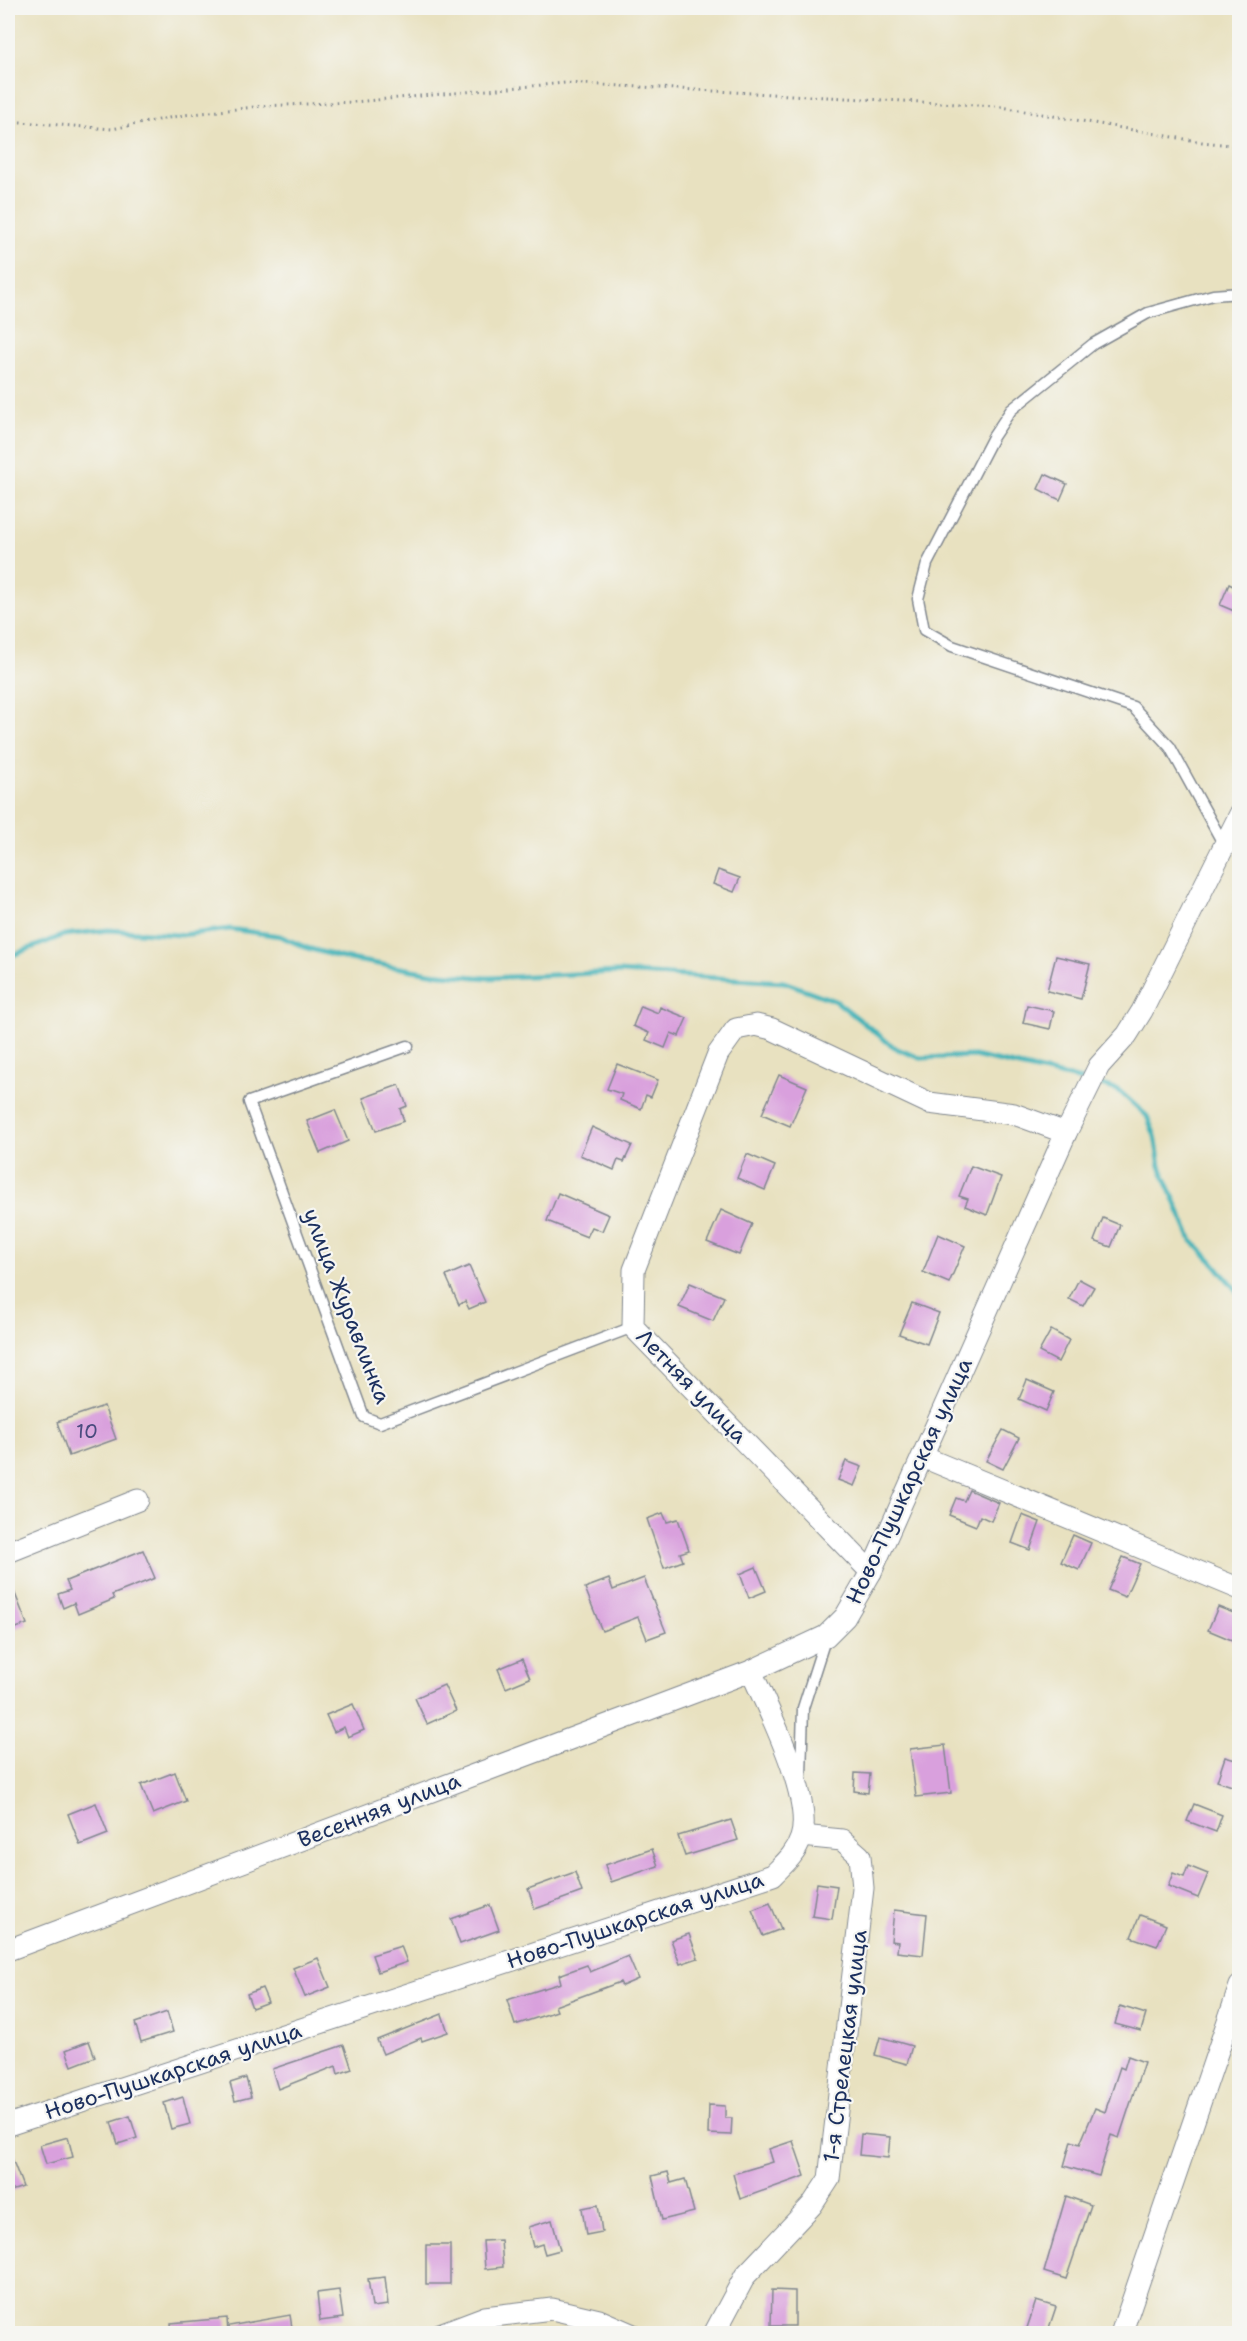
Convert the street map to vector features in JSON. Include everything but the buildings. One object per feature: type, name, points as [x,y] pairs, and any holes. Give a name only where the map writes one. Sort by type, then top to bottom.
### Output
[{"type":"street","points":[[1224,845],[1239,814]]},
{"type":"street","name":"Ново-Пушкарская улица","points":[[751,1671],[826,1636],[845,1617],[871,1572],[1085,1093],[1096,1071],[1127,1035],[1142,1011],[1224,845]]},
{"type":"street","name":"Летняя улица","points":[[871,1572],[633,1327],[634,1270],[718,1054],[736,1029],[756,1024],[772,1029],[930,1103],[1014,1114],[1066,1133]]},
{"type":"street","points":[[923,1457],[1239,1589]]},
{"type":"street","points":[[8,1552],[138,1500]]},
{"type":"street","points":[[751,1671],[800,1788],[802,1836]]},
{"type":"street","name":"Весенняя улица","points":[[8,1950],[751,1671]]},
{"type":"street","name":"Ново-Пушкарская улица","points":[[8,2125],[773,1875],[795,1853],[802,1836]]},
{"type":"street","name":"1-я Стрелецкая улица","points":[[714,2334],[745,2276],[812,2205],[830,2179],[863,1888],[860,1856],[842,1840],[802,1836]]},
{"type":"street","points":[[1121,2334],[1239,1986]]},
{"type":"street","points":[[441,2334],[485,2317],[552,2309],[599,2320],[631,2334]]},
{"type":"lane","points":[[1224,845],[1170,747],[1133,707],[952,646],[924,630],[918,599],[927,564],[993,436],[1011,410],[1093,344],[1148,313],[1213,295],[1239,293]]},
{"type":"lane","name":"улица Журавлинка","points":[[408,1046],[249,1102],[364,1417],[380,1423],[633,1327]]},
{"type":"lane","points":[[800,1788],[803,1708],[826,1636]]},
{"type":"path","points":[[8,121],[111,129],[184,115],[263,106],[354,102],[565,83],[996,106],[1202,142],[1239,146]]},
{"type":"waterway","points":[[8,957],[64,935],[108,930],[181,935],[230,929],[280,936],[307,948],[343,958],[430,973],[487,978],[618,972],[784,982],[836,1001],[895,1048],[920,1058],[974,1056],[1086,1081]]},
{"type":"waterway","points":[[1095,1083],[1118,1090],[1147,1116],[1155,1136],[1160,1166],[1192,1241],[1240,1295]]}]
